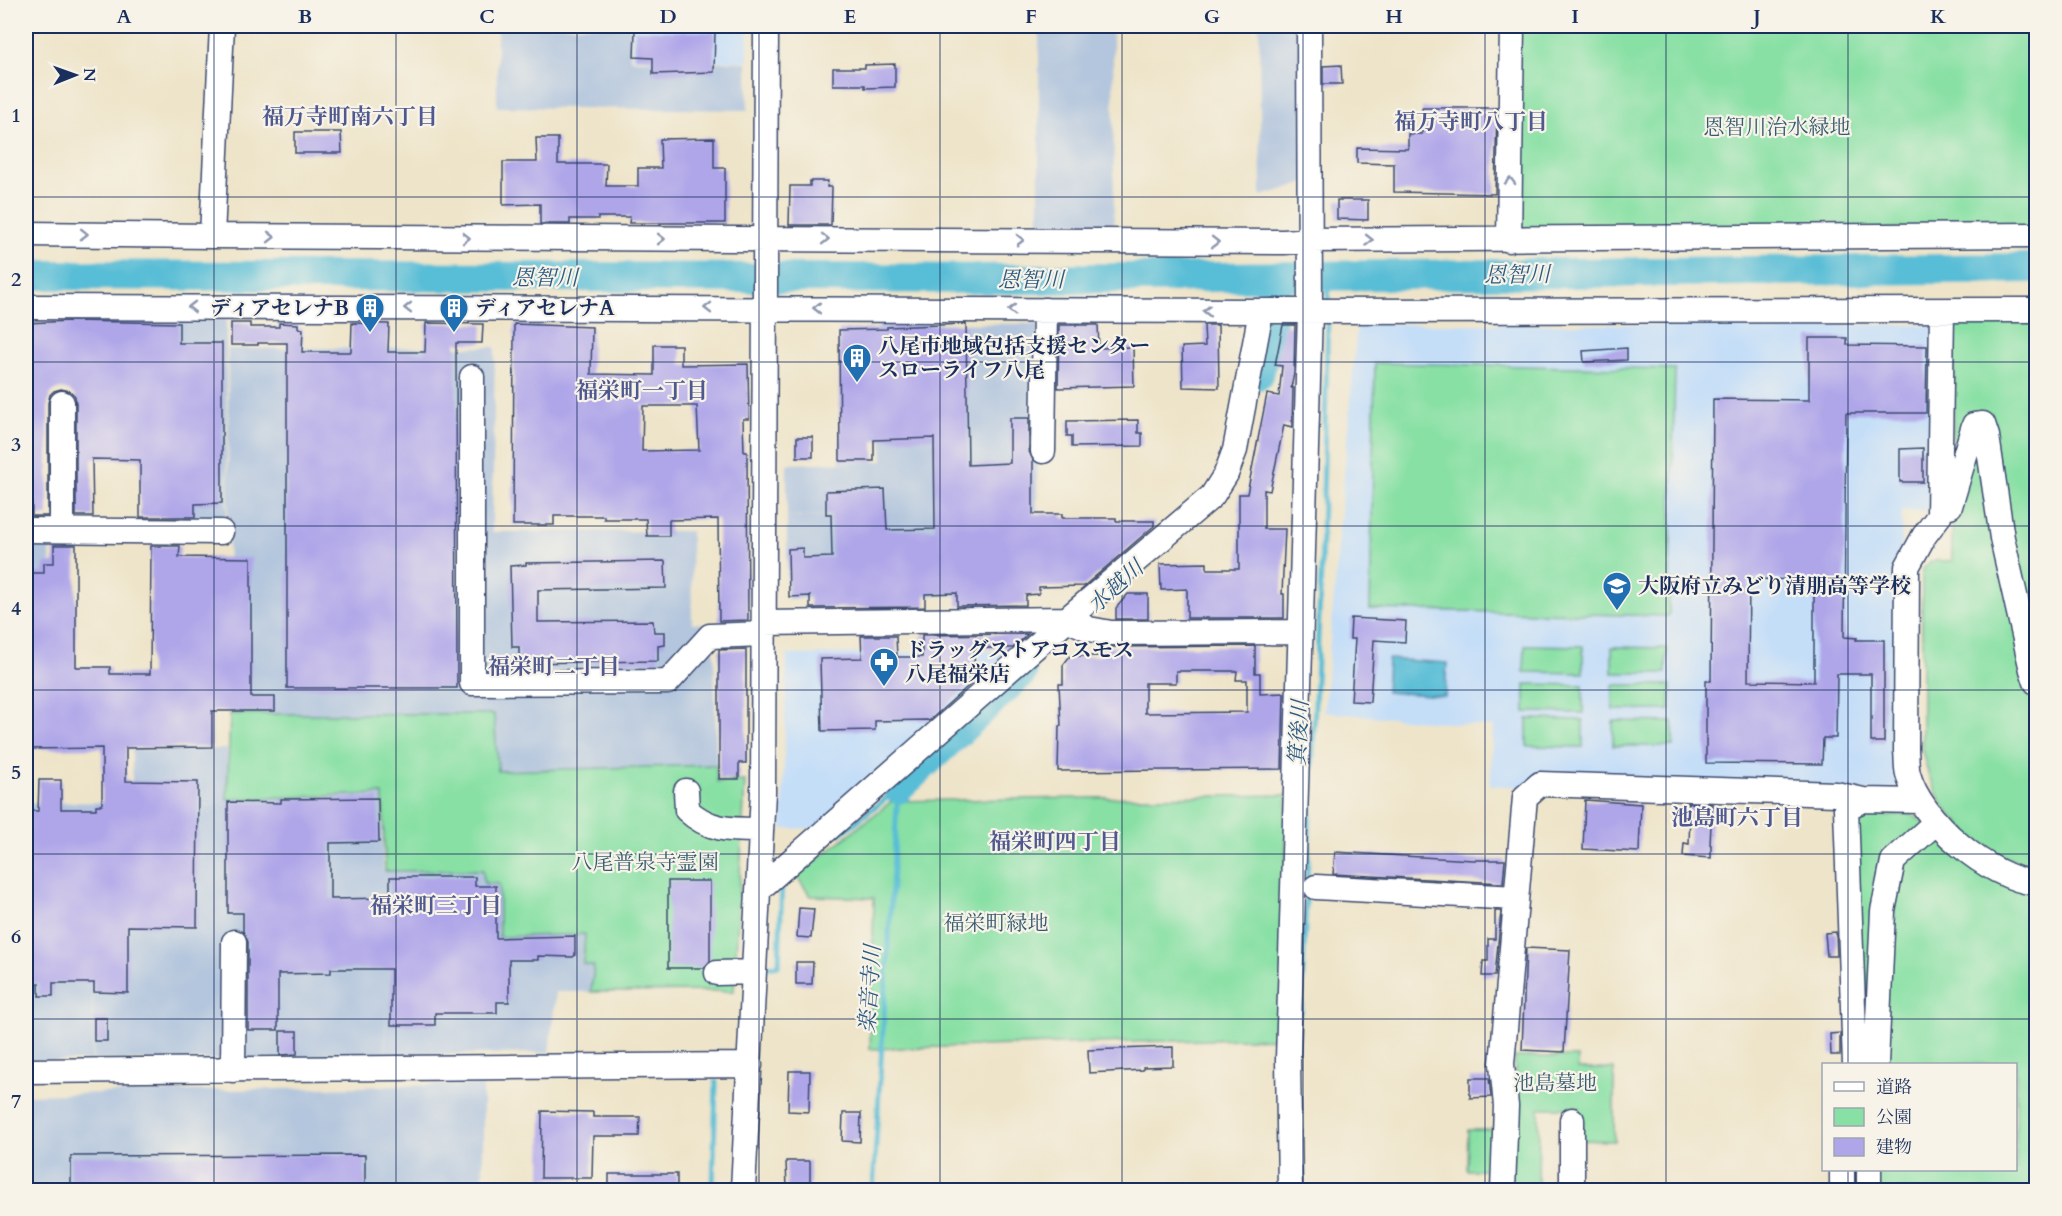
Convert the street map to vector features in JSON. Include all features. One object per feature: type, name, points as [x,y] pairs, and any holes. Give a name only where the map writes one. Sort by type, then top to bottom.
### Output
[{"type":"street","points":[[212,236],[222,26]]},
{"type":"street","points":[[743,1191],[761,830],[766,26]]},
{"type":"street","points":[[1290,1191],[1288,1059],[1310,306],[1309,26]]},
{"type":"street","points":[[1509,240],[1512,26]]},
{"type":"street","points":[[26,234],[766,242],[1310,243],[2037,235]]},
{"type":"street","points":[[26,307],[766,303],[1045,310],[1270,311],[1310,306],[1352,310],[2037,310]]},
{"type":"street","points":[[1043,451],[1045,310]]},
{"type":"street","points":[[758,890],[1076,623],[1212,496],[1226,474],[1235,450],[1270,311]]},
{"type":"street","points":[[1942,311],[1939,516],[1924,536],[1907,567],[1906,751],[1908,774],[1920,801],[1961,848],[1996,870],[2037,883]]},
{"type":"street","points":[[472,377],[472,683],[668,682],[710,636],[764,629],[1076,623],[1111,633],[1300,632]]},
{"type":"street","points":[[62,403],[62,530]]},
{"type":"street","points":[[1950,506],[1974,425],[1983,424],[1987,436],[2002,538],[2032,670],[2037,682]]},
{"type":"street","points":[[26,530],[221,532]]},
{"type":"street","points":[[1503,1191],[1506,1106],[1502,1064],[1525,797],[1540,784],[1836,794],[1863,800],[1920,801]]},
{"type":"street","points":[[686,791],[687,810],[698,820],[728,830],[761,830]]},
{"type":"street","points":[[1855,1063],[1846,808],[1863,800]]},
{"type":"street","points":[[1876,1063],[1883,911],[1893,861],[1936,822]]},
{"type":"street","points":[[1316,887],[1516,898]]},
{"type":"street","points":[[233,1070],[234,942]]},
{"type":"street","points":[[717,973],[754,972]]},
{"type":"street","points":[[26,1071],[750,1065]]},
{"type":"street","points":[[1572,1120],[1572,1191]]},
{"type":"street","points":[[1842,1171],[1842,1191]]},
{"type":"street","points":[[1869,1171],[1869,1191]]},
{"type":"shaded area","points":[[497,26],[630,26],[630,60],[747,62],[748,110],[497,107]]},
{"type":"shaded area","points":[[1039,26],[1113,26],[1114,224],[1039,224]]},
{"type":"shaded area","points":[[1259,26],[1304,26],[1305,183],[1261,196]]},
{"type":"shaded area","points":[[632,27],[748,30],[748,61],[632,58]]},
{"type":"shaded area","points":[[90,319],[226,319],[227,527],[182,528],[181,389],[91,389]]},
{"type":"shaded area","points":[[878,323],[1038,324],[1037,512],[1020,512],[1031,594],[787,599],[787,517],[882,515],[787,516],[787,464],[883,461]]},
{"type":"shaded area","name":"大阪府立みどり清朋高等学校","points":[[1357,324],[1934,325],[1929,510],[1902,511],[1901,780],[1892,791],[1490,785],[1493,727],[1324,712]]},
{"type":"shaded area","points":[[495,347],[492,532],[691,531],[692,623],[747,626],[714,645],[716,765],[498,771],[494,714],[229,714],[228,349]]},
{"type":"shaded area","points":[[27,540],[50,540],[51,701],[26,701],[26,573],[28,685]]},
{"type":"shaded area","points":[[1024,650],[825,828],[782,829],[787,655]]},
{"type":"shaded area","points":[[227,749],[227,799],[382,795],[383,871],[483,870],[484,883],[499,883],[499,937],[584,934],[582,963],[594,966],[591,992],[556,992],[549,1053],[386,1055],[385,1000],[385,1056],[225,1060],[93,1060],[92,887],[92,1061],[26,1061],[26,803],[130,802],[132,917],[132,750]]},
{"type":"shaded area","points":[[483,1084],[483,1190],[26,1190],[26,1095]]},
{"type":"green space","name":"恩智川治水緑地","points":[[1519,26],[2036,26],[2036,228],[1516,230]]},
{"type":"green space","points":[[2036,316],[2036,868],[1998,855],[1969,834],[1942,804],[1929,776],[1922,751],[1922,570],[1931,561],[1952,561],[1954,330],[1961,317]]},
{"type":"green space","points":[[1375,363],[1675,369],[1669,616],[1370,609]]},
{"type":"green space","points":[[1525,645],[1583,646],[1583,673],[1524,672]]},
{"type":"green space","points":[[1612,647],[1667,648],[1666,673],[1612,673]]},
{"type":"green space","points":[[1525,684],[1583,685],[1583,713],[1525,712]]},
{"type":"green space","points":[[1613,685],[1671,685],[1670,710],[1613,710]]},
{"type":"green space","name":"八尾普泉寺霊園","points":[[230,714],[494,714],[498,771],[716,765],[717,782],[745,781],[734,991],[591,992],[594,966],[583,964],[585,934],[499,937],[499,884],[484,883],[483,870],[385,871],[383,794],[227,799]]},
{"type":"green space","points":[[1527,719],[1583,720],[1583,747],[1527,746]]},
{"type":"green space","points":[[1613,721],[1673,722],[1673,746],[1613,746]]},
{"type":"green space","name":"福栄町緑地","points":[[1287,795],[1281,1038],[870,1049],[874,898],[811,896],[796,876],[892,801]]},
{"type":"green space","points":[[1864,809],[1881,816],[1911,814],[2036,891],[2036,1190],[1852,1190],[1852,1171],[2017,1171],[2017,1063],[1863,1063],[1853,815]]},
{"type":"green space","name":"池島墓地","points":[[1515,1057],[1578,1057],[1578,1069],[1614,1069],[1614,1141],[1579,1140],[1579,1108],[1539,1108],[1538,1190],[1508,1190],[1508,1170],[1467,1170],[1468,1130],[1514,1130]]},
{"type":"water","points":[[1388,659],[1447,663],[1445,696],[1386,692]]},
{"type":"building","points":[[635,30],[715,32],[714,72],[653,74],[653,58],[634,57]]},
{"type":"building","points":[[895,64],[895,87],[865,88],[865,85],[833,85],[833,68],[865,68],[865,65]]},
{"type":"building","points":[[1341,65],[1342,84],[1323,84],[1323,66]]},
{"type":"building","points":[[1422,108],[1497,108],[1495,194],[1394,192],[1394,164],[1357,163],[1357,148],[1408,149],[1408,134],[1422,134]]},
{"type":"building","points":[[295,132],[341,132],[342,153],[295,153]]},
{"type":"building","points":[[536,138],[558,138],[558,164],[607,164],[606,186],[638,186],[638,168],[661,168],[660,139],[714,138],[714,168],[725,168],[725,223],[629,223],[630,217],[598,217],[598,219],[570,219],[570,224],[540,224],[540,204],[503,205],[503,162],[537,162]]},
{"type":"building","points":[[810,181],[828,181],[827,187],[832,187],[831,225],[789,225],[790,186],[810,186]]},
{"type":"building","points":[[1337,200],[1368,200],[1368,220],[1337,219]]},
{"type":"building","points":[[71,321],[179,323],[179,343],[222,343],[222,503],[195,504],[195,517],[140,517],[140,460],[92,459],[93,516],[76,516],[76,403],[75,396],[70,391],[61,389],[50,395],[48,403],[48,516],[32,516],[29,389],[26,389],[26,323]]},
{"type":"building","points":[[231,323],[250,323],[250,327],[279,327],[279,323],[298,324],[298,328],[303,329],[302,352],[351,352],[352,323],[389,324],[388,352],[425,352],[426,323],[483,324],[482,343],[456,343],[457,688],[287,688],[287,343],[231,345]]},
{"type":"building","points":[[514,324],[592,327],[591,374],[654,375],[654,345],[681,345],[681,365],[748,364],[749,419],[743,419],[744,452],[747,452],[748,620],[719,621],[718,519],[669,520],[669,536],[647,536],[646,519],[604,519],[604,516],[554,516],[554,525],[513,525]],"holes":[[[643,406],[697,406],[699,450],[642,451]]]},
{"type":"building","points":[[966,324],[968,465],[1010,463],[1010,418],[1029,418],[1029,451],[1033,460],[1033,514],[1062,514],[1062,518],[1154,521],[1154,526],[1084,586],[1039,587],[1039,594],[1026,595],[1026,605],[957,606],[957,593],[925,594],[925,607],[810,608],[810,596],[789,597],[788,549],[803,548],[803,558],[832,557],[831,514],[826,514],[826,491],[885,489],[887,530],[935,529],[934,438],[874,440],[874,461],[840,461],[839,330]]},
{"type":"building","points":[[1059,325],[1098,325],[1099,348],[1133,347],[1134,386],[1058,388]]},
{"type":"building","points":[[1204,325],[1218,325],[1219,388],[1183,387],[1182,347],[1205,346]]},
{"type":"building","points":[[1283,325],[1295,325],[1294,373],[1291,388],[1293,388],[1292,427],[1284,425],[1270,491],[1264,490],[1264,529],[1285,529],[1282,594],[1284,594],[1284,618],[1187,618],[1187,589],[1161,590],[1160,564],[1207,563],[1207,569],[1239,569],[1239,494],[1247,494],[1267,394],[1279,396],[1282,366],[1275,365]]},
{"type":"building","points":[[1809,338],[1847,338],[1847,345],[1927,346],[1926,413],[1846,413],[1844,637],[1857,638],[1856,640],[1884,640],[1884,742],[1871,742],[1871,674],[1837,674],[1836,738],[1823,738],[1822,764],[1706,763],[1706,681],[1711,681],[1713,399],[1809,400]],"holes":[[[1749,579],[1814,580],[1814,682],[1748,681]]]},
{"type":"building","points":[[1627,348],[1627,360],[1584,362],[1583,351]]},
{"type":"building","points":[[1138,420],[1138,433],[1142,433],[1142,446],[1072,447],[1072,436],[1067,436],[1067,421]]},
{"type":"building","points":[[797,437],[813,437],[813,457],[797,457]]},
{"type":"building","points":[[1923,448],[1923,482],[1900,482],[1900,449]]},
{"type":"building","points":[[54,545],[76,545],[76,667],[110,667],[110,674],[150,674],[151,546],[180,546],[179,557],[251,558],[251,697],[275,697],[275,711],[212,711],[212,747],[126,748],[126,781],[198,782],[197,927],[128,926],[128,993],[94,992],[94,983],[53,983],[53,996],[39,996],[39,983],[26,983],[26,811],[38,811],[39,780],[61,780],[61,809],[96,809],[96,805],[102,805],[102,748],[26,749],[26,705],[29,705],[28,573],[44,573],[44,563],[54,563]]},
{"type":"building","points":[[665,561],[666,588],[538,590],[538,622],[653,621],[654,632],[665,632],[665,645],[658,646],[658,661],[519,663],[519,647],[512,647],[510,566],[526,565],[526,563]]},
{"type":"building","points":[[1128,594],[1148,594],[1148,619],[1116,619],[1116,608]]},
{"type":"building","points":[[1351,618],[1406,621],[1405,642],[1374,640],[1370,702],[1351,701],[1355,639],[1350,639]]},
{"type":"building","points":[[1028,634],[1013,648],[974,648],[975,680],[929,721],[875,721],[875,730],[822,731],[820,659],[862,658],[861,636],[896,636],[897,657],[922,657],[922,635]]},
{"type":"building","points":[[1100,645],[1111,647],[1255,646],[1255,673],[1260,673],[1260,694],[1284,693],[1282,769],[1058,771],[1059,726],[1061,726],[1059,684],[1063,684],[1063,665],[1070,656],[1100,656]],"holes":[[[1176,671],[1237,671],[1236,680],[1247,680],[1247,712],[1145,713],[1145,683],[1176,683]]]},
{"type":"building","points":[[746,649],[746,763],[739,763],[739,779],[719,779],[719,650]]},
{"type":"building","points":[[378,798],[379,842],[330,843],[330,899],[390,898],[390,877],[475,877],[475,886],[496,886],[496,938],[575,936],[575,955],[573,957],[538,956],[538,960],[509,960],[509,1002],[497,1002],[497,1013],[435,1013],[435,1025],[391,1025],[391,969],[331,969],[331,973],[278,974],[278,1030],[248,1030],[248,942],[243,931],[243,913],[228,913],[228,802],[281,803],[281,799]]},
{"type":"building","points":[[1585,800],[1641,804],[1639,852],[1583,849]]},
{"type":"building","points":[[1688,803],[1712,804],[1711,858],[1683,856],[1684,843],[1689,844]]},
{"type":"building","points":[[1335,852],[1505,860],[1503,883],[1333,874]]},
{"type":"building","points":[[668,881],[710,881],[710,961],[704,968],[668,968]]},
{"type":"building","points":[[799,908],[814,909],[811,938],[797,937]]},
{"type":"building","points":[[1495,911],[1501,911],[1495,976],[1482,976],[1483,961],[1488,961],[1488,939],[1495,939]]},
{"type":"building","points":[[1836,932],[1837,956],[1827,956],[1825,933]]},
{"type":"building","points":[[1526,948],[1570,950],[1564,1052],[1522,1050]]},
{"type":"building","points":[[796,962],[813,962],[812,984],[796,984]]},
{"type":"building","points":[[94,1018],[107,1018],[107,1041],[94,1041]]},
{"type":"building","points":[[280,1031],[297,1031],[297,1054],[280,1055]]},
{"type":"building","points":[[1840,1033],[1840,1055],[1831,1055],[1830,1034]]},
{"type":"building","points":[[1173,1047],[1173,1066],[1089,1073],[1088,1050]]},
{"type":"building","points":[[789,1071],[810,1071],[809,1112],[788,1111]]},
{"type":"building","points":[[1470,1078],[1489,1078],[1491,1097],[1470,1098]]},
{"type":"building","points":[[542,1111],[593,1112],[593,1117],[640,1117],[639,1136],[593,1136],[592,1178],[541,1178]]},
{"type":"building","points":[[843,1113],[861,1113],[860,1142],[842,1141]]},
{"type":"building","points":[[365,1155],[365,1191],[71,1191],[71,1156]]},
{"type":"building","points":[[786,1161],[810,1161],[810,1189],[787,1189]]},
{"type":"building","points":[[609,1174],[677,1174],[677,1191],[609,1191]]},
{"type":"waterway","name":"恩智川","points":[[26,275],[1031,279],[2036,268]]},
{"type":"waterway","name":"箕後川","points":[[1328,304],[1329,277]]},
{"type":"waterway","name":"水越川","points":[[1259,375],[1272,320],[1276,284]]},
{"type":"waterway","name":"箕後川","points":[[1301,1012],[1321,572],[1328,317]]},
{"type":"waterway","name":"水越川","points":[[898,789],[1022,673]]},
{"type":"waterway","name":"水越川","points":[[840,834],[898,789]]},
{"type":"waterway","name":"楽音寺川","points":[[873,1190],[898,789]]},
{"type":"waterway","name":"水越川","points":[[760,968],[779,965],[782,882],[784,880]]},
{"type":"waterway","name":"水越川","points":[[713,1190],[716,1081]]},
{"type":"place","name":"ディアセレナB","points":[[370,334]]},
{"type":"place","name":"ディアセレナA","points":[[454,334]]},
{"type":"place","name":"八尾市地域包括支援センター スローライフ八尾","points":[[857,384]]},
{"type":"place","name":"大阪府立みどり清朋高等学校","points":[[1617,612]]},
{"type":"place","name":"ドラッグストアコスモス 八尾福栄店","points":[[884,688]]},
{"type":"district","name":"福万寺町南六丁目","points":[[350,116]]},
{"type":"district","name":"福万寺町八丁目","points":[[1471,121]]},
{"type":"district","name":"福栄町一丁目","points":[[642,390]]},
{"type":"district","name":"福栄町二丁目","points":[[554,666]]},
{"type":"district","name":"池島町六丁目","points":[[1737,817]]},
{"type":"district","name":"福栄町四丁目","points":[[1055,841]]},
{"type":"district","name":"福栄町三丁目","points":[[436,905]]}]
